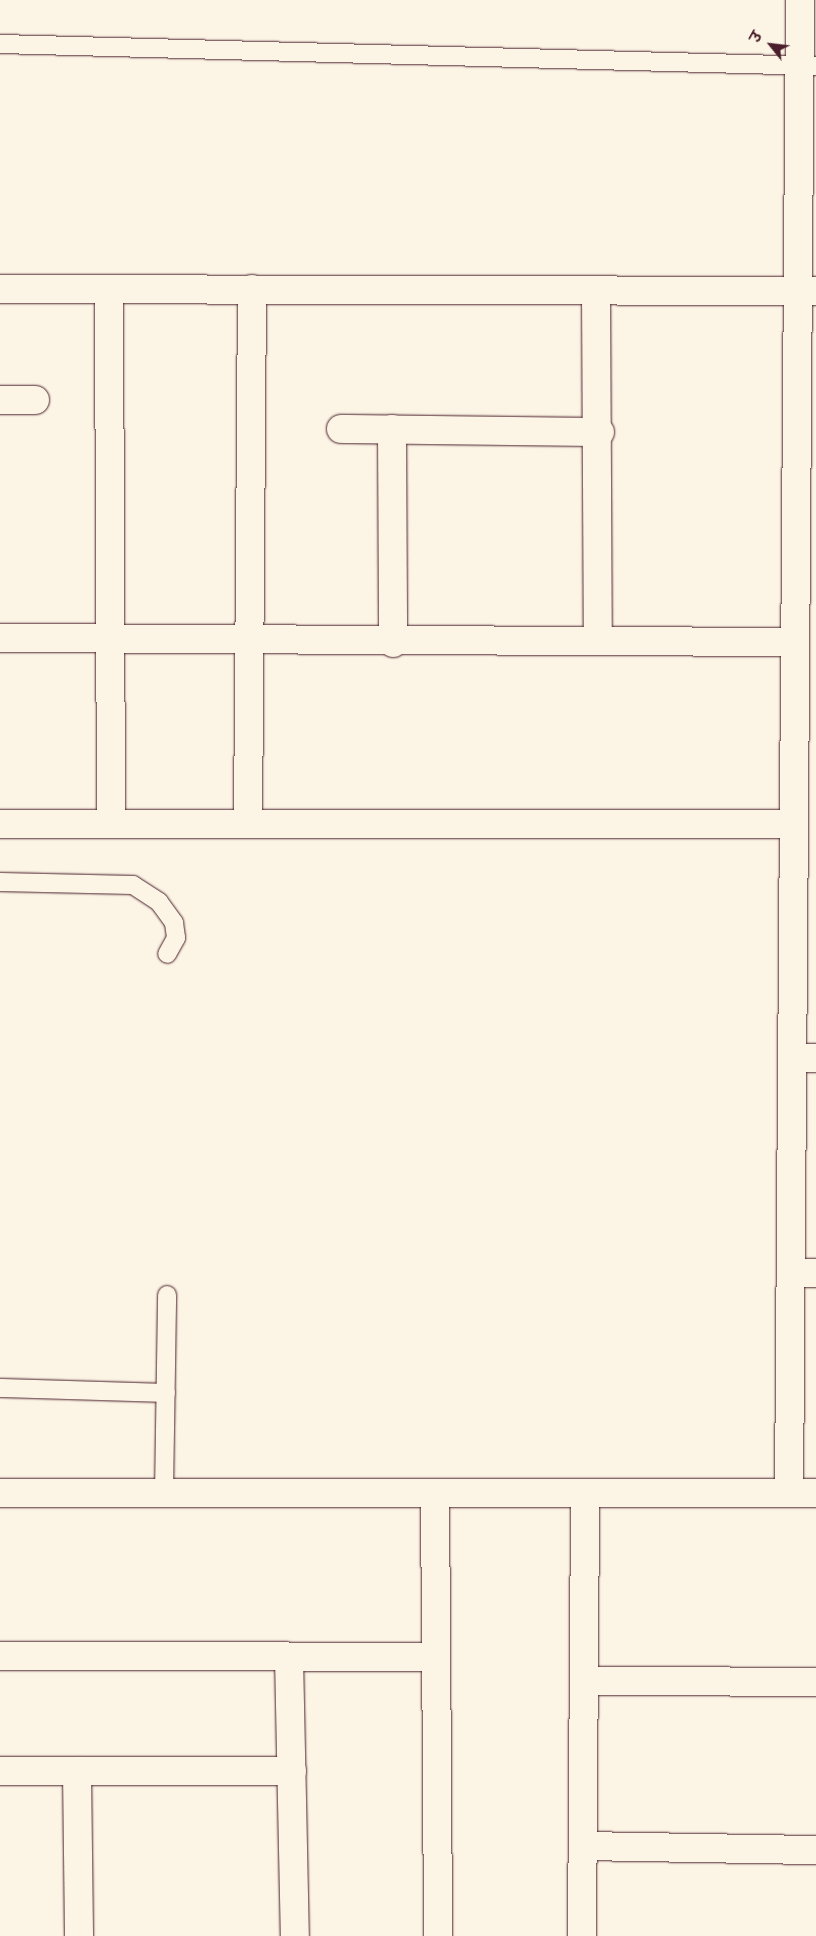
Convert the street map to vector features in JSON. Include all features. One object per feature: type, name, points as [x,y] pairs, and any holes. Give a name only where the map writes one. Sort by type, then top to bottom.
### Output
[{"type":"street","points":[[789,1493],[804,1273],[804,1058],[794,824],[795,642],[807,291],[808,66],[800,0]]},
{"type":"street","points":[[0,289],[807,291]]},
{"type":"street","points":[[110,289],[111,824]]},
{"type":"street","points":[[248,824],[252,290]]},
{"type":"street","points":[[596,290],[600,432],[598,640]]},
{"type":"street","points":[[0,400],[36,400]]},
{"type":"street","points":[[341,429],[600,432]]},
{"type":"street","points":[[392,429],[393,643]]},
{"type":"street","points":[[0,638],[393,643],[598,640],[795,642]]},
{"type":"street","points":[[0,824],[794,824]]},
{"type":"street","points":[[0,1493],[816,1493]]},
{"type":"street","points":[[435,1493],[438,1936]]},
{"type":"street","points":[[582,1936],[586,1493]]},
{"type":"street","points":[[0,1656],[436,1657]]},
{"type":"street","points":[[290,1657],[295,1936]]},
{"type":"street","points":[[584,1681],[816,1682]]},
{"type":"street","points":[[0,1771],[292,1772]]},
{"type":"street","points":[[77,1771],[80,1936]]},
{"type":"street","points":[[583,1846],[816,1850]]},
{"type":"lane","points":[[0,44],[808,66]]},
{"type":"lane","points":[[0,882],[133,885],[159,902],[174,923],[176,938],[167,954]]},
{"type":"lane","points":[[164,1493],[167,1295]]},
{"type":"lane","points":[[0,1388],[166,1393]]}]
